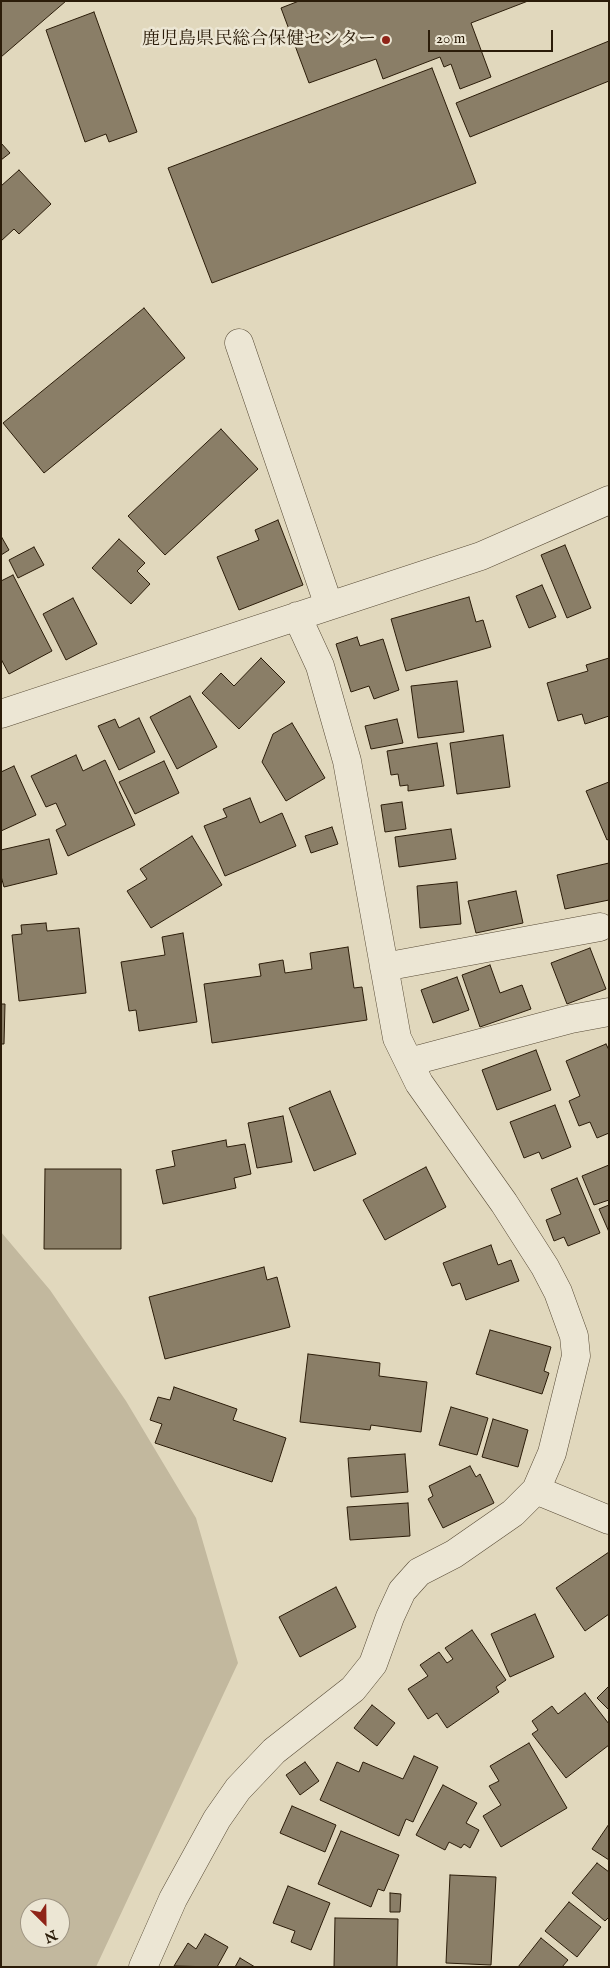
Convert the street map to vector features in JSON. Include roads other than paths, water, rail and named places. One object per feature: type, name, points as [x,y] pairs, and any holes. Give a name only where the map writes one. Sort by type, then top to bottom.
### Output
[{"type":"street","points":[[239,343],[329,606]]},
{"type":"street","points":[[3,709],[481,556],[609,500]]},
{"type":"street","points":[[143,1967],[172,1899],[217,1819],[238,1789],[274,1751],[353,1689],[373,1664],[402,1591],[419,1572],[461,1549],[513,1513],[536,1490],[552,1453],[576,1356],[574,1336],[558,1292],[545,1267],[504,1203],[424,1091],[397,1038],[347,761],[320,666],[297,616]]},
{"type":"street","points":[[384,968],[600,927]]},
{"type":"street","points":[[408,1062],[570,1019],[609,1012]]},
{"type":"street","points":[[536,1490],[609,1520]]},
{"type":"place","name":"鹿児島県民総合保健センター","points":[[386,40]]}]
